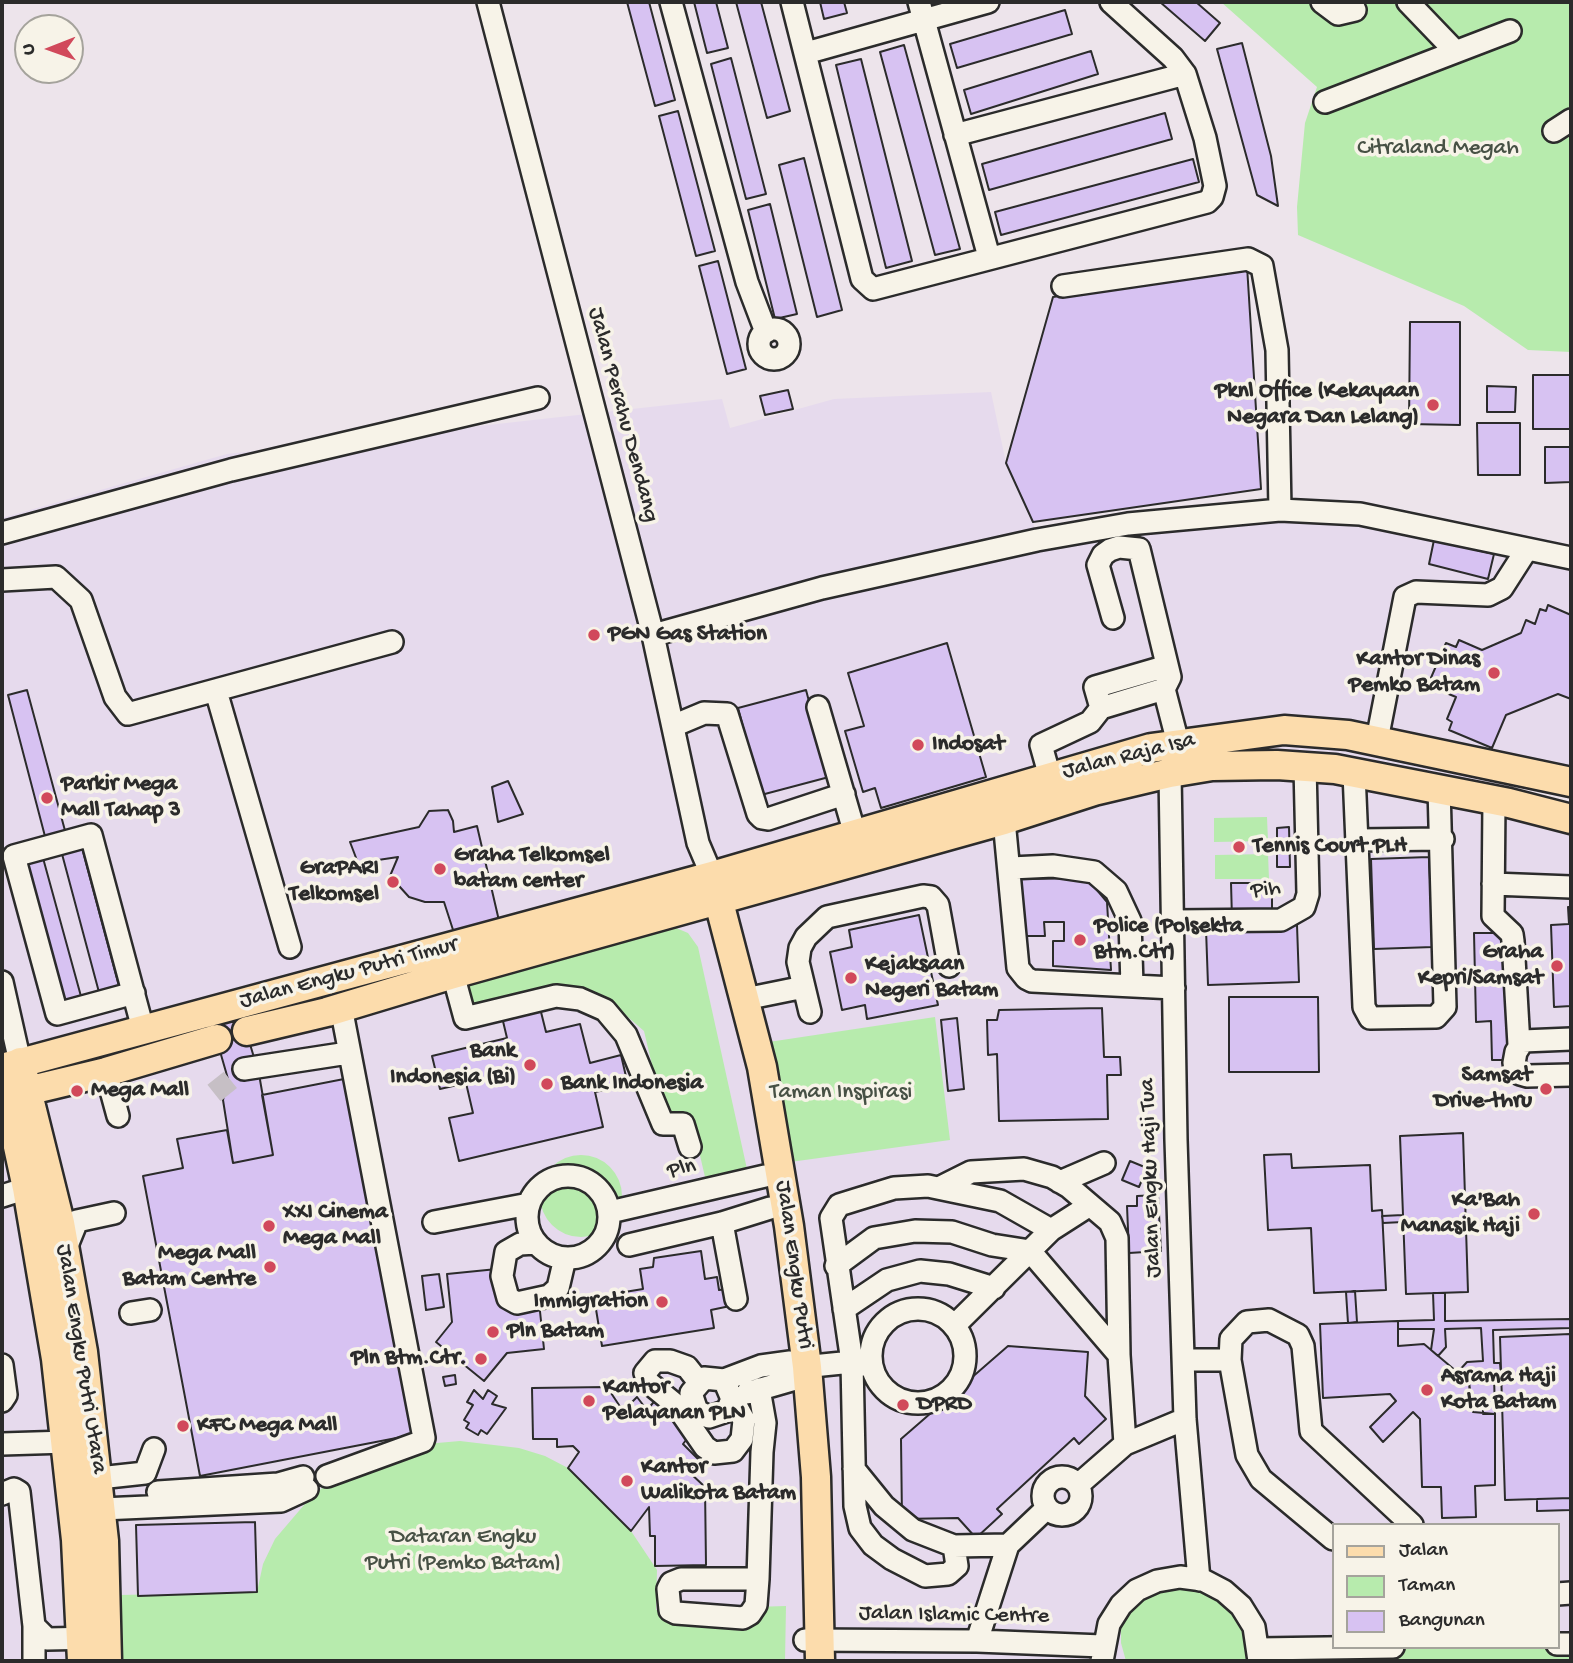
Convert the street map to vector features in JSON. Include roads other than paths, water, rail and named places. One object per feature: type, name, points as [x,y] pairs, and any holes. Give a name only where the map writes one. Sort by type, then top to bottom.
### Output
[{"type":"main road","name":"Jalan Raja Isa","points":[[707,890],[855,834],[1151,748],[1178,743],[1284,730],[1377,740],[1571,782]]},
{"type":"main road","name":"Jalan Raja Isa","points":[[707,890],[1004,820],[1094,791],[1212,766],[1306,766],[1354,773],[1501,801],[1571,819]]},
{"type":"main road","points":[[1501,801],[1517,770]]},
{"type":"main road","name":"Jalan Engku Putri Timur","points":[[247,1031],[453,974],[707,890]]},
{"type":"main road","name":"Jalan Engku Putri Timur","points":[[10,1081],[143,1029],[707,890]]},
{"type":"main road","name":"Jalan Engku Putri","points":[[707,890],[745,999],[762,1067],[789,1226],[795,1369]]},
{"type":"main road","name":"Jalan Engku Putri","points":[[707,890],[746,1068],[795,1369],[816,1477],[812,1651]]},
{"type":"main road","points":[[10,1081],[106,1072],[217,1039]]},
{"type":"main road","name":"Jalan Engku Putri Utara","points":[[10,1081],[14,1192],[67,1442],[94,1650]]},
{"type":"main road","name":"Jalan Engku Putri Utara","points":[[10,1081],[54,1198],[83,1352],[102,1509],[94,1650]]},
{"type":"street","name":"Jalan Perahu Dendang","points":[[488,2],[653,635],[707,890]]},
{"type":"street","points":[[671,2],[747,282],[766,332]]},
{"type":"street","points":[[792,2],[862,279],[873,289],[1207,202],[1214,186],[1205,138],[1185,74],[1173,58],[1111,2]]},
{"type":"street","points":[[806,52],[921,11],[988,2]]},
{"type":"street","points":[[1322,2],[1338,14],[1355,10]]},
{"type":"street","points":[[1408,2],[1455,51]]},
{"type":"street","points":[[921,11],[989,257]]},
{"type":"street","points":[[1325,102],[1510,31]]},
{"type":"street","points":[[955,135],[1185,74]]},
{"type":"street","points":[[1063,286],[1248,259],[1262,266],[1277,350],[1280,510]]},
{"type":"street","points":[[2,533],[243,467],[538,398]]},
{"type":"street","points":[[653,635],[822,588],[1037,540],[1128,524],[1280,510],[1360,514],[1571,558]]},
{"type":"street","points":[[1114,618],[1098,565],[1103,555],[1110,550],[1119,547],[1139,549],[1170,677],[1164,689],[1178,743]]},
{"type":"street","points":[[1377,740],[1405,597],[1416,592],[1488,595],[1502,588],[1527,548]]},
{"type":"street","points":[[2,580],[56,577],[81,600],[114,698],[128,714],[392,642]]},
{"type":"street","points":[[1101,708],[1095,687],[1167,666]]},
{"type":"street","points":[[1050,777],[1041,745],[1090,722],[1101,708],[1164,689]]},
{"type":"street","points":[[216,691],[290,947]]},
{"type":"street","points":[[818,707],[855,834]]},
{"type":"street","points":[[673,726],[704,713],[714,711],[727,714],[758,814],[762,818],[768,819],[844,794]]},
{"type":"street","name":"Pih","points":[[1174,921],[1282,920],[1304,906],[1308,894],[1306,766]]},
{"type":"street","name":"Jalan Engku Haji Tua","points":[[1170,773],[1185,1419],[1199,1580]]},
{"type":"street","points":[[1354,773],[1364,1007],[1370,1018],[1436,1017],[1446,1007],[1443,839],[1439,789]]},
{"type":"street","points":[[1501,801],[1493,884],[1493,916],[1512,934],[1519,1045],[1514,1063],[1520,1074],[1571,1075]]},
{"type":"street","points":[[1004,820],[1011,868],[1018,968],[1026,978],[1032,981],[1174,988]]},
{"type":"street","points":[[134,993],[57,1014],[14,856],[91,835],[134,993],[143,1029]]},
{"type":"street","points":[[1357,840],[1443,839]]},
{"type":"street","points":[[1011,868],[1053,866],[1094,872],[1116,891],[1130,921],[1132,986]]},
{"type":"street","points":[[1493,884],[1571,887]]},
{"type":"street","points":[[810,1012],[798,962],[800,948],[819,922],[827,917],[923,896],[931,897],[938,905],[949,967]]},
{"type":"street","points":[[453,974],[465,1018],[556,996],[580,999],[605,1010],[626,1035],[663,1124],[684,1124],[690,1147]]},
{"type":"street","points":[[2,982],[10,1081]]},
{"type":"street","points":[[745,999],[804,987]]},
{"type":"street","points":[[102,1509],[278,1483],[305,1483],[307,1470],[316,1467],[323,1469],[327,1476],[424,1438],[341,1007]]},
{"type":"street","points":[[1519,1045],[1523,1041],[1571,1039]]},
{"type":"street","points":[[244,1069],[348,1054]]},
{"type":"street","points":[[106,1072],[118,1116]]},
{"type":"street","points":[[1060,1182],[1104,1163]]},
{"type":"street","points":[[942,1187],[971,1172],[1010,1169],[1038,1172],[1060,1182],[1110,1222],[1117,1238],[1119,1355],[1125,1444]]},
{"type":"street","points":[[573,1176],[597,1188],[610,1212],[609,1226],[596,1249],[584,1256],[565,1258],[545,1252],[536,1243],[529,1231],[529,1204],[536,1191],[546,1182],[573,1176]]},
{"type":"street","name":"Pln","points":[[610,1212],[765,1176]]},
{"type":"street","points":[[954,1546],[957,1566],[948,1574],[925,1576],[892,1559],[873,1545],[860,1528],[855,1506],[854,1469],[862,1364],[844,1309],[831,1218],[839,1205],[894,1188],[942,1187],[1000,1201],[1051,1230]]},
{"type":"street","points":[[54,1198],[71,1209],[113,1208],[77,1221],[71,1228],[65,1255]]},
{"type":"street","points":[[434,1223],[529,1204]]},
{"type":"street","points":[[954,1326],[1051,1230],[1090,1205]]},
{"type":"street","points":[[628,1245],[722,1223],[770,1208]]},
{"type":"street","points":[[722,1223],[736,1299]]},
{"type":"street","points":[[836,1266],[874,1238],[915,1231],[952,1233],[992,1245],[1030,1251],[1119,1355]]},
{"type":"street","points":[[536,1243],[520,1244],[506,1252],[502,1276],[508,1298],[517,1303],[549,1296],[558,1288],[565,1258]]},
{"type":"street","points":[[844,1309],[887,1280],[920,1271],[949,1274],[994,1288]]},
{"type":"street","points":[[693,1374],[691,1393],[697,1412],[715,1417],[761,1366],[795,1369],[862,1364],[871,1352],[875,1336],[884,1323],[897,1314],[913,1309],[928,1310],[943,1316],[954,1326],[962,1340],[963,1370],[957,1383],[933,1401],[903,1401],[889,1394],[862,1364]]},
{"type":"street","points":[[1332,1538],[1261,1479],[1247,1455],[1230,1360],[1231,1339],[1247,1322],[1269,1320],[1298,1335],[1303,1346],[1311,1431],[1410,1523]]},
{"type":"street","points":[[1184,1360],[1230,1360]]},
{"type":"street","points":[[655,1361],[670,1361],[693,1374],[710,1376],[732,1400],[744,1420],[738,1447],[722,1455],[708,1451],[683,1412],[644,1377],[645,1370],[655,1361]]},
{"type":"street","points":[[732,1400],[795,1369]]},
{"type":"street","points":[[758,1579],[765,1423],[759,1389]]},
{"type":"street","points":[[977,1641],[1008,1545],[1047,1508],[1061,1515],[1073,1512],[1080,1503],[1078,1485],[1125,1444],[1185,1419]]},
{"type":"street","points":[[9,1445],[67,1442]]},
{"type":"street","points":[[143,1474],[150,1466],[153,1449]]},
{"type":"street","points":[[854,1469],[898,1519],[912,1530],[954,1546],[1008,1545]]},
{"type":"street","points":[[99,1478],[143,1474],[149,1478],[158,1499]]},
{"type":"street","points":[[10,1493],[34,1626],[34,1661]]},
{"type":"street","points":[[1102,1653],[1109,1624],[1121,1605],[1137,1590],[1157,1581],[1180,1577],[1199,1580],[1224,1591],[1241,1606],[1254,1626],[1259,1655],[1360,1649]]},
{"type":"street","points":[[34,1626],[47,1639],[94,1650]]},
{"type":"street","name":"Jalan Islamic Centre","points":[[812,1651],[977,1641],[1102,1653]]},
{"type":"tunnel","points":[[214,1093],[244,1069]]},
{"type":"place","name":"Pknl Office (Kekayaan Negara Dan Lelang)","points":[[1433,405]]},
{"type":"place","name":"PGN Gas Station","points":[[594,635]]},
{"type":"place","name":"Kantor Dinas Pemko Batam","points":[[1494,673]]},
{"type":"place","name":"Indosat","points":[[918,745]]},
{"type":"place","name":"Parkir Mega Mall Tahap 3","points":[[47,798]]},
{"type":"place","name":"Tennis Court PLH","points":[[1239,847]]},
{"type":"place","name":"Graha Telkomsel batam center","points":[[440,869]]},
{"type":"place","name":"GraPARI Telkomsel","points":[[393,882]]},
{"type":"place","name":"Police (Polsekta Btm.Ctr)","points":[[1080,940]]},
{"type":"place","name":"Graha Kepri/Samsat","points":[[1557,966]]},
{"type":"place","name":"Kejaksaan Negeri Batam","points":[[851,978]]},
{"type":"place","name":"Bank Indonesia (Bi)","points":[[530,1065]]},
{"type":"place","name":"Bank Indonesia","points":[[547,1084]]},
{"type":"place","name":"Samsat Drive-thru","points":[[1546,1089]]},
{"type":"place","name":"Mega Mall","points":[[77,1091]]},
{"type":"place","name":"Ka'Bah Manasik Haji","points":[[1534,1214]]},
{"type":"place","name":"XXI Cinema Mega Mall","points":[[269,1226]]},
{"type":"place","name":"Mega Mall Batam Centre","points":[[270,1267]]},
{"type":"place","name":"Immigration","points":[[662,1302]]},
{"type":"place","name":"Pln Batam","points":[[493,1332]]},
{"type":"place","name":"Pln Btm.Ctr.","points":[[481,1359]]},
{"type":"place","name":"Asrama Haji Kota Batam","points":[[1427,1390]]},
{"type":"place","name":"Kantor Pelayanan PLN","points":[[589,1401]]},
{"type":"place","name":"DPRD","points":[[903,1405]]},
{"type":"place","name":"KFC Mega Mall","points":[[183,1426]]},
{"type":"place","name":"Kantor Walikota Batam","points":[[627,1481]]},
{"type":"park label","name":"Citraland Megah","points":[[1438,149]]},
{"type":"park label","name":"Taman Inspirasi","points":[[841,1093]]},
{"type":"park label","name":"Dataran Engku Putri (Pemko Batam)","points":[[463,1551]]}]
